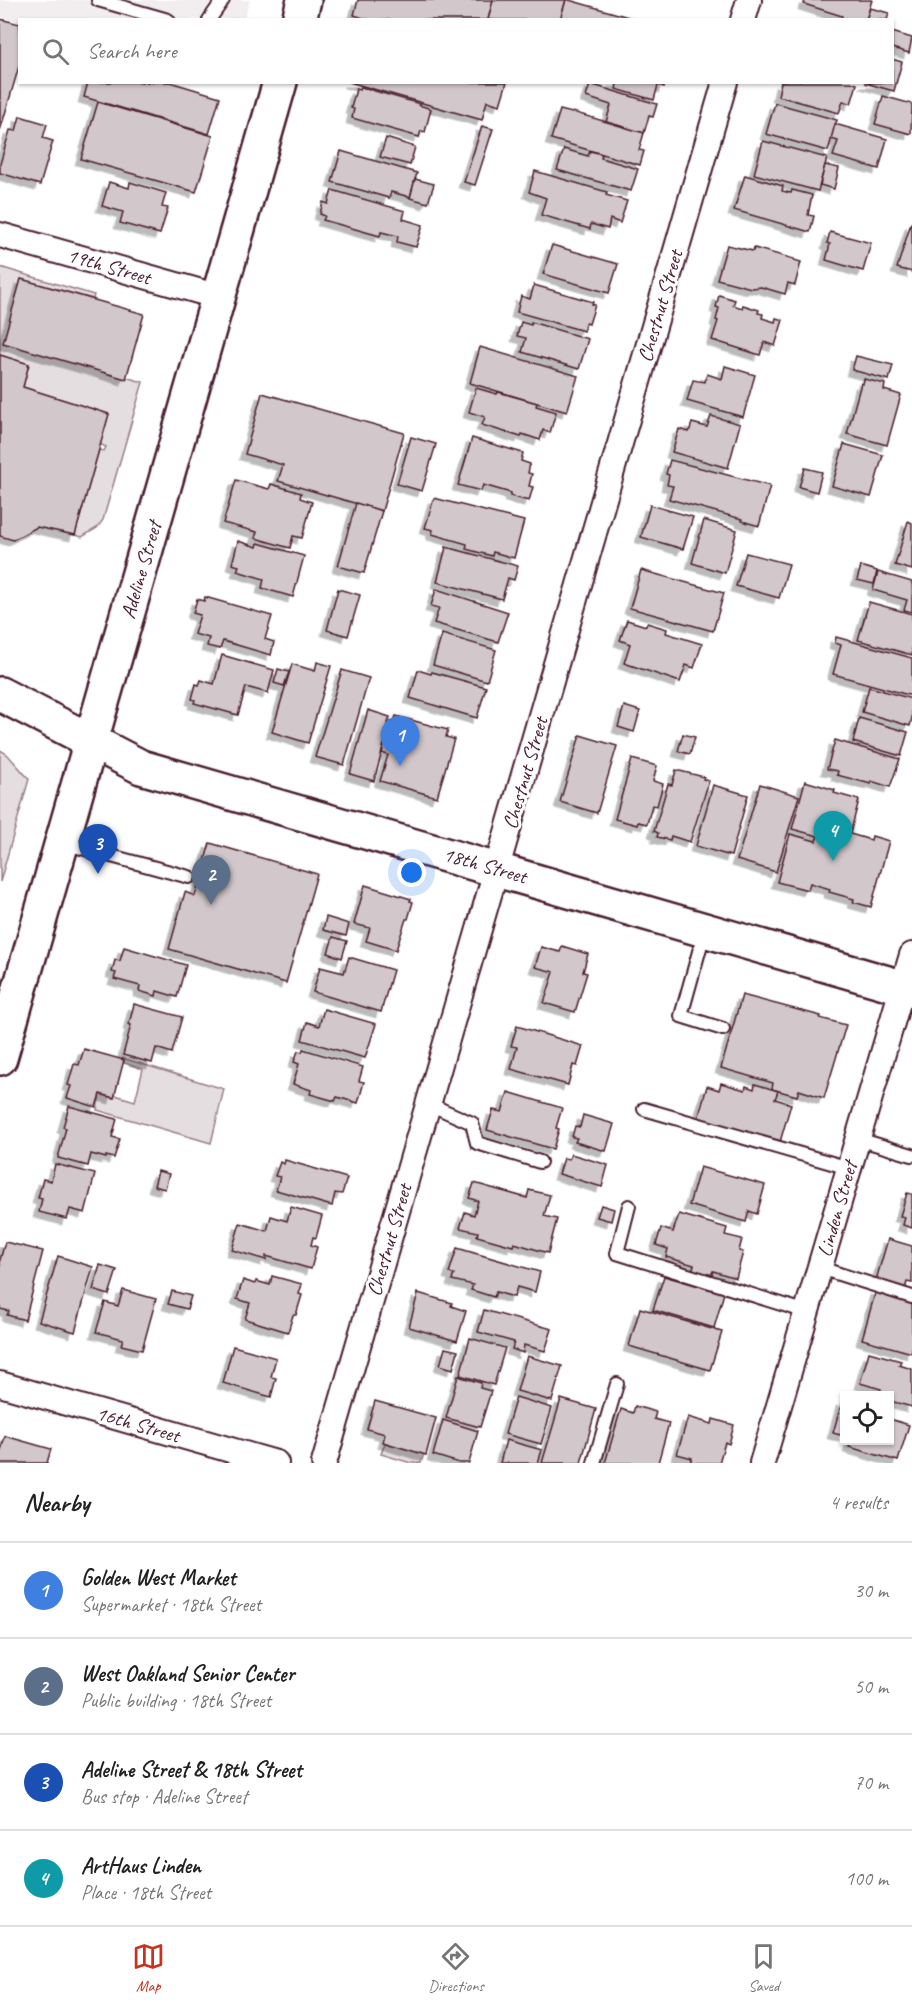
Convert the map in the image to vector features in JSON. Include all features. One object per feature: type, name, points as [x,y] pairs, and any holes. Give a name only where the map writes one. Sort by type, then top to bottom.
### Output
[{"type":"main road","points":[[299,18],[304,0]]},
{"type":"main road","name":"Adeline Street","points":[[0,1058],[279,84]]},
{"type":"main road","name":"18th Street","points":[[0,694],[141,767],[498,868],[907,988]]},
{"type":"street","points":[[744,18],[749,0]]},
{"type":"street","name":"Chestnut Street","points":[[324,1463],[724,84]]},
{"type":"street","name":"19th Street","points":[[0,235],[219,297]]},
{"type":"street","name":"Linden Street","points":[[762,1463],[849,1168],[907,988],[912,955]]},
{"type":"street","name":"16th Street","points":[[0,1384],[276,1463]]},
{"type":"lane","points":[[98,0],[161,18]]},
{"type":"lane","points":[[210,18],[223,0]]},
{"type":"lane","points":[[62,842],[189,877]]},
{"type":"lane","points":[[706,929],[681,1016],[723,1029]]},
{"type":"lane","points":[[429,1104],[472,1123],[477,1143],[540,1162]]},
{"type":"lane","points":[[645,1109],[849,1168]]},
{"type":"lane","points":[[858,1139],[912,1155]]},
{"type":"lane","points":[[629,1206],[618,1253],[807,1312]]},
{"type":"lane","points":[[820,1268],[912,1297]]},
{"type":"lane","points":[[594,1463],[617,1384]]},
{"type":"shaded area","points":[[0,0],[250,0],[244,18],[18,18],[18,23],[0,16]]},
{"type":"shaded area","points":[[0,267],[94,295],[93,299],[21,279],[4,343],[143,382],[103,520],[97,528],[82,537],[75,535],[99,450],[104,451],[106,447],[100,444],[109,414],[23,387],[29,364],[0,355]]},
{"type":"shaded area","points":[[0,750],[7,754],[29,779],[0,882]]},
{"type":"shaded area","points":[[122,1058],[224,1089],[211,1143],[97,1110],[100,1094],[114,1098],[115,1095],[135,1101],[143,1069],[124,1063]]},
{"type":"shaded area","points":[[385,1443],[424,1454],[421,1463],[411,1463],[381,1454]]},
{"type":"building","points":[[358,0],[493,0],[488,18],[363,18],[354,15]]},
{"type":"building","points":[[493,0],[566,0],[561,18],[488,18]]},
{"type":"building","points":[[566,0],[569,0],[632,18],[561,18]]},
{"type":"building","points":[[805,0],[872,0],[867,18],[842,18],[842,16],[804,4]]},
{"type":"building","points":[[870,8],[889,13],[888,18],[867,18]]},
{"type":"building","points":[[0,19],[18,24],[18,70],[0,131]]},
{"type":"building","points":[[894,33],[912,38],[909,53],[894,49]]},
{"type":"building","points":[[894,60],[902,62],[894,91],[869,84],[894,84]]},
{"type":"building","points":[[87,84],[177,84],[220,97],[209,134],[84,97]]},
{"type":"building","points":[[356,84],[506,84],[500,105],[487,101],[482,120]]},
{"type":"building","points":[[590,84],[657,104],[653,117],[649,116],[644,133],[606,122],[611,105],[586,97]]},
{"type":"building","points":[[617,84],[665,84],[664,87],[658,85],[654,100],[616,89]]},
{"type":"building","points":[[781,84],[857,84],[851,104],[843,101],[839,113],[778,96]]},
{"type":"building","points":[[361,87],[431,109],[425,132],[421,131],[419,137],[352,118],[354,109],[351,108],[356,89],[360,90]]},
{"type":"building","points":[[883,96],[912,104],[911,134],[875,124]]},
{"type":"building","points":[[98,102],[213,136],[196,192],[81,159]]},
{"type":"building","points":[[775,103],[837,120],[828,151],[766,134]]},
{"type":"building","points":[[560,110],[644,133],[639,150],[644,151],[640,165],[551,139]]},
{"type":"building","points":[[20,116],[47,124],[43,138],[53,141],[40,185],[0,173],[0,164],[10,130],[16,131]]},
{"type":"building","points":[[835,124],[887,139],[879,169],[833,156],[838,141],[831,139]]},
{"type":"building","points":[[482,126],[493,129],[475,185],[464,182]]},
{"type":"building","points":[[386,138],[415,147],[410,165],[380,157]]},
{"type":"building","points":[[763,141],[827,158],[818,191],[754,174]]},
{"type":"building","points":[[564,149],[588,156],[590,151],[602,154],[601,158],[638,169],[631,191],[557,170]]},
{"type":"building","points":[[341,151],[417,173],[410,197],[391,192],[389,198],[332,182]]},
{"type":"building","points":[[825,165],[839,168],[834,189],[820,185]]},
{"type":"building","points":[[535,171],[607,192],[606,195],[627,201],[620,223],[610,219],[608,229],[591,224],[590,229],[541,215],[546,198],[529,192]]},
{"type":"building","points":[[745,175],[783,186],[782,191],[791,193],[792,190],[812,195],[808,215],[814,216],[810,232],[734,210]]},
{"type":"building","points":[[415,179],[434,184],[428,203],[410,198]]},
{"type":"building","points":[[109,182],[129,188],[130,182],[166,193],[162,207],[168,208],[160,234],[120,223],[123,212],[102,206]]},
{"type":"building","points":[[332,190],[405,211],[403,219],[423,225],[416,247],[397,242],[398,236],[381,232],[380,236],[323,220],[325,216],[320,214],[323,202],[328,204]]},
{"type":"building","points":[[912,223],[912,272],[897,268]]},
{"type":"building","points":[[830,232],[871,243],[863,271],[826,260]]},
{"type":"building","points":[[552,245],[618,264],[609,293],[543,274]]},
{"type":"building","points":[[727,245],[753,251],[754,248],[801,262],[795,285],[788,283],[785,294],[717,279]]},
{"type":"building","points":[[21,279],[144,314],[126,379],[3,343]]},
{"type":"building","points":[[534,285],[593,302],[592,304],[595,305],[589,324],[586,323],[584,331],[517,312],[521,296],[530,299]]},
{"type":"building","points":[[719,295],[735,300],[733,305],[742,308],[743,305],[759,310],[758,313],[763,314],[762,318],[775,322],[776,318],[783,320],[775,346],[764,342],[760,355],[712,340],[718,321],[716,320],[719,308],[716,307]]},
{"type":"building","points":[[521,322],[531,325],[531,322],[588,339],[579,369],[522,352],[526,338],[517,336]]},
{"type":"building","points":[[480,347],[578,376],[567,412],[470,383]]},
{"type":"building","points":[[0,355],[29,364],[23,387],[109,414],[75,535],[37,527],[13,540],[0,536]]},
{"type":"building","points":[[856,356],[893,365],[889,380],[852,370]]},
{"type":"building","points":[[725,366],[755,375],[743,417],[687,401],[693,380],[705,382],[707,374],[722,379]]},
{"type":"building","points":[[864,379],[885,384],[884,390],[901,395],[887,445],[847,434]]},
{"type":"building","points":[[476,388],[537,403],[536,406],[556,412],[550,433],[543,430],[540,440],[522,434],[521,437],[482,425],[485,417],[469,412]]},
{"type":"building","points":[[262,393],[404,433],[382,511],[278,481],[283,465],[245,454]]},
{"type":"building","points":[[711,416],[740,424],[728,468],[672,452],[679,429],[689,432],[692,423],[707,427]]},
{"type":"building","points":[[411,437],[436,444],[422,491],[397,484]]},
{"type":"building","points":[[472,438],[523,453],[521,461],[530,464],[528,473],[532,474],[529,486],[533,487],[529,501],[483,485],[481,491],[458,485]]},
{"type":"building","points":[[844,444],[883,455],[871,497],[832,486]]},
{"type":"building","points":[[670,460],[770,486],[759,526],[742,521],[742,519],[669,499],[673,486],[667,485],[669,475],[666,474]]},
{"type":"building","points":[[805,468],[822,472],[817,492],[799,487]]},
{"type":"building","points":[[236,480],[269,489],[271,484],[301,493],[300,498],[312,502],[302,538],[293,536],[290,548],[255,538],[257,532],[223,523]]},
{"type":"building","points":[[434,498],[524,521],[514,558],[493,552],[492,556],[466,549],[467,544],[432,534],[433,530],[425,528]]},
{"type":"building","points":[[356,503],[382,511],[364,573],[338,566]]},
{"type":"building","points":[[650,505],[693,517],[683,549],[641,537]]},
{"type":"building","points":[[704,520],[737,530],[725,573],[692,563]]},
{"type":"building","points":[[908,521],[912,523],[912,570],[895,565]]},
{"type":"building","points":[[238,541],[257,547],[258,543],[304,556],[293,597],[262,588],[264,579],[237,571],[239,566],[232,564]]},
{"type":"building","points":[[446,547],[518,566],[514,580],[508,578],[502,599],[437,582]]},
{"type":"building","points":[[746,553],[789,564],[779,598],[736,586]]},
{"type":"building","points":[[861,566],[877,571],[874,584],[857,580]]},
{"type":"building","points":[[641,570],[724,593],[713,631],[630,608]]},
{"type":"building","points":[[878,572],[912,582],[912,612],[904,610],[907,600],[873,590]]},
{"type":"building","points":[[338,589],[360,595],[348,636],[327,630]]},
{"type":"building","points":[[436,589],[508,612],[498,642],[434,623],[439,608],[431,606]]},
{"type":"building","points":[[205,597],[272,616],[265,639],[274,642],[271,655],[223,641],[220,649],[207,646],[209,638],[194,634],[200,615],[193,613],[197,599],[204,601]]},
{"type":"building","points":[[869,602],[912,614],[912,655],[858,640]]},
{"type":"building","points":[[627,620],[667,629],[666,633],[702,644],[694,668],[686,665],[680,682],[624,663],[630,644],[620,640]]},
{"type":"building","points":[[442,634],[496,650],[487,681],[433,665]]},
{"type":"building","points":[[836,637],[912,658],[912,696],[833,674],[841,645],[835,643]]},
{"type":"building","points":[[222,655],[274,670],[268,693],[246,687],[238,715],[194,703],[195,700],[192,699],[196,684],[199,685],[201,680],[214,684]]},
{"type":"building","points":[[317,662],[331,666],[308,743],[272,732],[292,664],[315,671]]},
{"type":"building","points":[[278,669],[289,672],[284,686],[274,683]]},
{"type":"building","points":[[342,670],[369,678],[344,765],[315,757]]},
{"type":"building","points":[[418,670],[486,687],[477,718],[410,698]]},
{"type":"building","points":[[869,687],[912,699],[910,726],[862,712]]},
{"type":"building","points":[[624,706],[640,711],[634,732],[618,727]]},
{"type":"building","points":[[368,710],[390,717],[374,781],[350,774]]},
{"type":"building","points":[[396,716],[448,730],[446,737],[454,739],[437,797],[380,781],[388,755],[382,753],[391,721],[394,722]]},
{"type":"building","points":[[859,718],[908,732],[901,756],[853,742]]},
{"type":"building","points":[[683,734],[695,737],[690,754],[678,751]]},
{"type":"building","points":[[580,735],[617,746],[597,813],[560,802]]},
{"type":"building","points":[[835,740],[900,759],[890,787],[837,775],[838,771],[827,769]]},
{"type":"building","points":[[632,759],[657,766],[653,781],[663,784],[657,806],[652,805],[647,824],[638,822],[637,825],[615,819]]},
{"type":"building","points":[[676,770],[704,777],[703,779],[709,781],[690,842],[671,836],[670,840],[657,837],[658,833],[654,831],[668,784],[672,785]]},
{"type":"building","points":[[805,781],[859,800],[850,834],[871,840],[872,836],[889,841],[871,907],[853,902],[854,899],[829,892],[830,889],[810,883],[808,890],[777,882],[790,834],[816,841],[818,836],[792,829]]},
{"type":"building","points":[[760,784],[799,796],[776,872],[737,860]]},
{"type":"building","points":[[713,785],[748,795],[731,856],[696,846]]},
{"type":"building","points":[[210,843],[317,874],[286,983],[169,949],[185,892],[195,896]]},
{"type":"building","points":[[365,885],[411,899],[410,901],[413,902],[396,950],[366,941],[370,928],[354,924]]},
{"type":"building","points":[[326,917],[349,924],[346,936],[323,930]]},
{"type":"building","points":[[333,937],[347,941],[342,958],[328,953]]},
{"type":"building","points":[[562,946],[588,954],[583,972],[587,973],[575,1012],[544,1003],[554,972],[535,967],[541,947],[560,952]]},
{"type":"building","points":[[124,947],[186,965],[177,997],[157,991],[156,996],[139,991],[140,986],[114,979],[116,973],[112,972],[115,960],[120,961]]},
{"type":"building","points":[[349,957],[393,970],[381,1012],[313,992],[320,967],[344,973]]},
{"type":"building","points":[[742,995],[846,1025],[824,1098],[799,1090],[797,1096],[772,1089],[773,1083],[721,1068]]},
{"type":"building","points":[[134,1004],[182,1017],[172,1053],[156,1048],[152,1063],[123,1055]]},
{"type":"building","points":[[324,1009],[376,1024],[365,1058],[302,1040],[307,1022],[319,1026]]},
{"type":"building","points":[[517,1026],[583,1046],[577,1066],[573,1065],[568,1085],[511,1069],[517,1047],[511,1046]]},
{"type":"building","points":[[84,1049],[124,1060],[114,1098],[100,1094],[96,1107],[67,1098],[74,1064],[79,1065]]},
{"type":"building","points":[[303,1049],[363,1067],[359,1081],[364,1082],[358,1103],[337,1097],[335,1101],[310,1094],[311,1090],[293,1084],[299,1064],[294,1062],[298,1051],[302,1052]]},
{"type":"building","points":[[721,1083],[745,1090],[746,1086],[754,1089],[755,1084],[778,1091],[775,1099],[791,1104],[780,1142],[698,1119],[707,1086],[719,1090]]},
{"type":"building","points":[[508,1092],[562,1108],[553,1149],[487,1130],[493,1110],[502,1112]]},
{"type":"building","points":[[69,1106],[117,1119],[112,1137],[120,1139],[114,1158],[91,1154],[88,1166],[58,1158]]},
{"type":"building","points":[[583,1115],[614,1124],[606,1151],[575,1142],[577,1138],[572,1137],[575,1126],[580,1127]]},
{"type":"building","points":[[571,1154],[608,1165],[602,1187],[559,1174],[564,1158],[569,1159]]},
{"type":"building","points":[[285,1160],[347,1178],[342,1194],[335,1193],[332,1206],[276,1190],[280,1177],[275,1176],[280,1162],[284,1164]]},
{"type":"building","points":[[55,1164],[95,1174],[85,1213],[70,1209],[67,1219],[39,1212],[42,1199],[38,1198],[43,1179],[51,1181]]},
{"type":"building","points":[[700,1167],[765,1185],[757,1214],[749,1211],[746,1222],[689,1205]]},
{"type":"building","points":[[158,1171],[169,1174],[165,1189],[154,1186]]},
{"type":"building","points":[[474,1183],[527,1198],[529,1190],[550,1195],[544,1216],[557,1219],[548,1253],[514,1243],[513,1246],[477,1236],[478,1232],[460,1228],[465,1212],[474,1215],[478,1201],[469,1198]]},
{"type":"building","points":[[907,1193],[912,1194],[912,1228],[903,1225],[905,1217],[900,1216]]},
{"type":"building","points":[[601,1205],[614,1209],[611,1221],[597,1217]]},
{"type":"building","points":[[291,1207],[322,1216],[316,1238],[313,1237],[311,1245],[317,1247],[311,1269],[266,1256],[266,1260],[232,1250],[240,1223],[267,1231],[271,1216],[287,1221]]},
{"type":"building","points":[[679,1214],[727,1228],[725,1235],[742,1239],[739,1251],[743,1252],[736,1278],[713,1271],[711,1276],[692,1271],[694,1265],[666,1257],[668,1249],[656,1245],[661,1228],[673,1232]]},
{"type":"building","points":[[888,1239],[912,1246],[912,1283],[907,1282],[905,1289],[876,1280]]},
{"type":"building","points":[[5,1242],[43,1251],[25,1320],[7,1315],[9,1311],[0,1309],[0,1260]]},
{"type":"building","points":[[457,1248],[540,1272],[535,1292],[517,1287],[514,1297],[496,1292],[494,1297],[471,1290],[473,1285],[452,1280],[454,1274],[449,1273]]},
{"type":"building","points":[[58,1256],[93,1267],[75,1332],[39,1321]]},
{"type":"building","points":[[100,1265],[117,1270],[109,1295],[93,1290]]},
{"type":"building","points":[[272,1276],[302,1284],[299,1294],[302,1295],[288,1332],[245,1319],[250,1303],[237,1299],[243,1280],[270,1285]]},
{"type":"building","points":[[664,1276],[724,1293],[714,1328],[653,1310]]},
{"type":"building","points":[[123,1290],[156,1299],[142,1350],[121,1345],[123,1339],[96,1332],[105,1302],[118,1306]]},
{"type":"building","points":[[876,1290],[912,1301],[912,1353],[862,1339]]},
{"type":"building","points":[[172,1291],[191,1296],[187,1309],[168,1304]]},
{"type":"building","points":[[418,1293],[452,1303],[451,1306],[466,1311],[457,1341],[409,1327]]},
{"type":"building","points":[[640,1308],[722,1332],[710,1370],[629,1346]]},
{"type":"building","points":[[484,1310],[552,1329],[545,1351],[524,1345],[523,1353],[512,1349],[514,1342],[478,1332]]},
{"type":"building","points":[[470,1338],[505,1348],[494,1385],[460,1375]]},
{"type":"building","points":[[233,1346],[276,1358],[271,1377],[276,1378],[271,1397],[223,1383]]},
{"type":"building","points":[[445,1348],[458,1351],[453,1369],[440,1365]]},
{"type":"building","points":[[869,1352],[901,1361],[899,1365],[912,1369],[912,1407],[894,1402],[894,1391],[880,1391],[881,1389],[860,1383]]},
{"type":"building","points":[[527,1356],[562,1366],[552,1401],[517,1391]]},
{"type":"building","points":[[458,1376],[481,1383],[480,1388],[491,1391],[480,1427],[446,1418]]},
{"type":"building","points":[[516,1397],[552,1408],[541,1444],[505,1434]]},
{"type":"building","points":[[561,1399],[596,1409],[581,1463],[542,1463]]},
{"type":"building","points":[[375,1401],[436,1418],[426,1455],[383,1442],[385,1434],[367,1429]]},
{"type":"building","points":[[635,1406],[656,1412],[654,1419],[669,1423],[658,1463],[605,1463],[621,1409],[633,1413]]},
{"type":"building","points":[[840,1408],[840,1435],[833,1433]]},
{"type":"building","points":[[688,1417],[712,1424],[713,1419],[734,1425],[729,1444],[725,1442],[719,1463],[690,1463],[692,1458],[677,1454]]},
{"type":"building","points":[[443,1420],[478,1431],[469,1463],[459,1463],[433,1455]]},
{"type":"building","points":[[894,1420],[909,1425],[898,1461],[849,1447],[850,1445],[894,1445]]},
{"type":"building","points":[[5,1436],[51,1449],[47,1463],[0,1463]]},
{"type":"building","points":[[506,1440],[542,1450],[538,1463],[500,1463]]},
{"type":"place","name":"Golden West Market","points":[[400,766]]},
{"type":"place","name":"ArtHaus Linden","points":[[833,861]]},
{"type":"place","name":"Adeline Street & 18th Street","points":[[98,874]]},
{"type":"place","name":"West Oakland Senior Center","points":[[211,905]]}]
